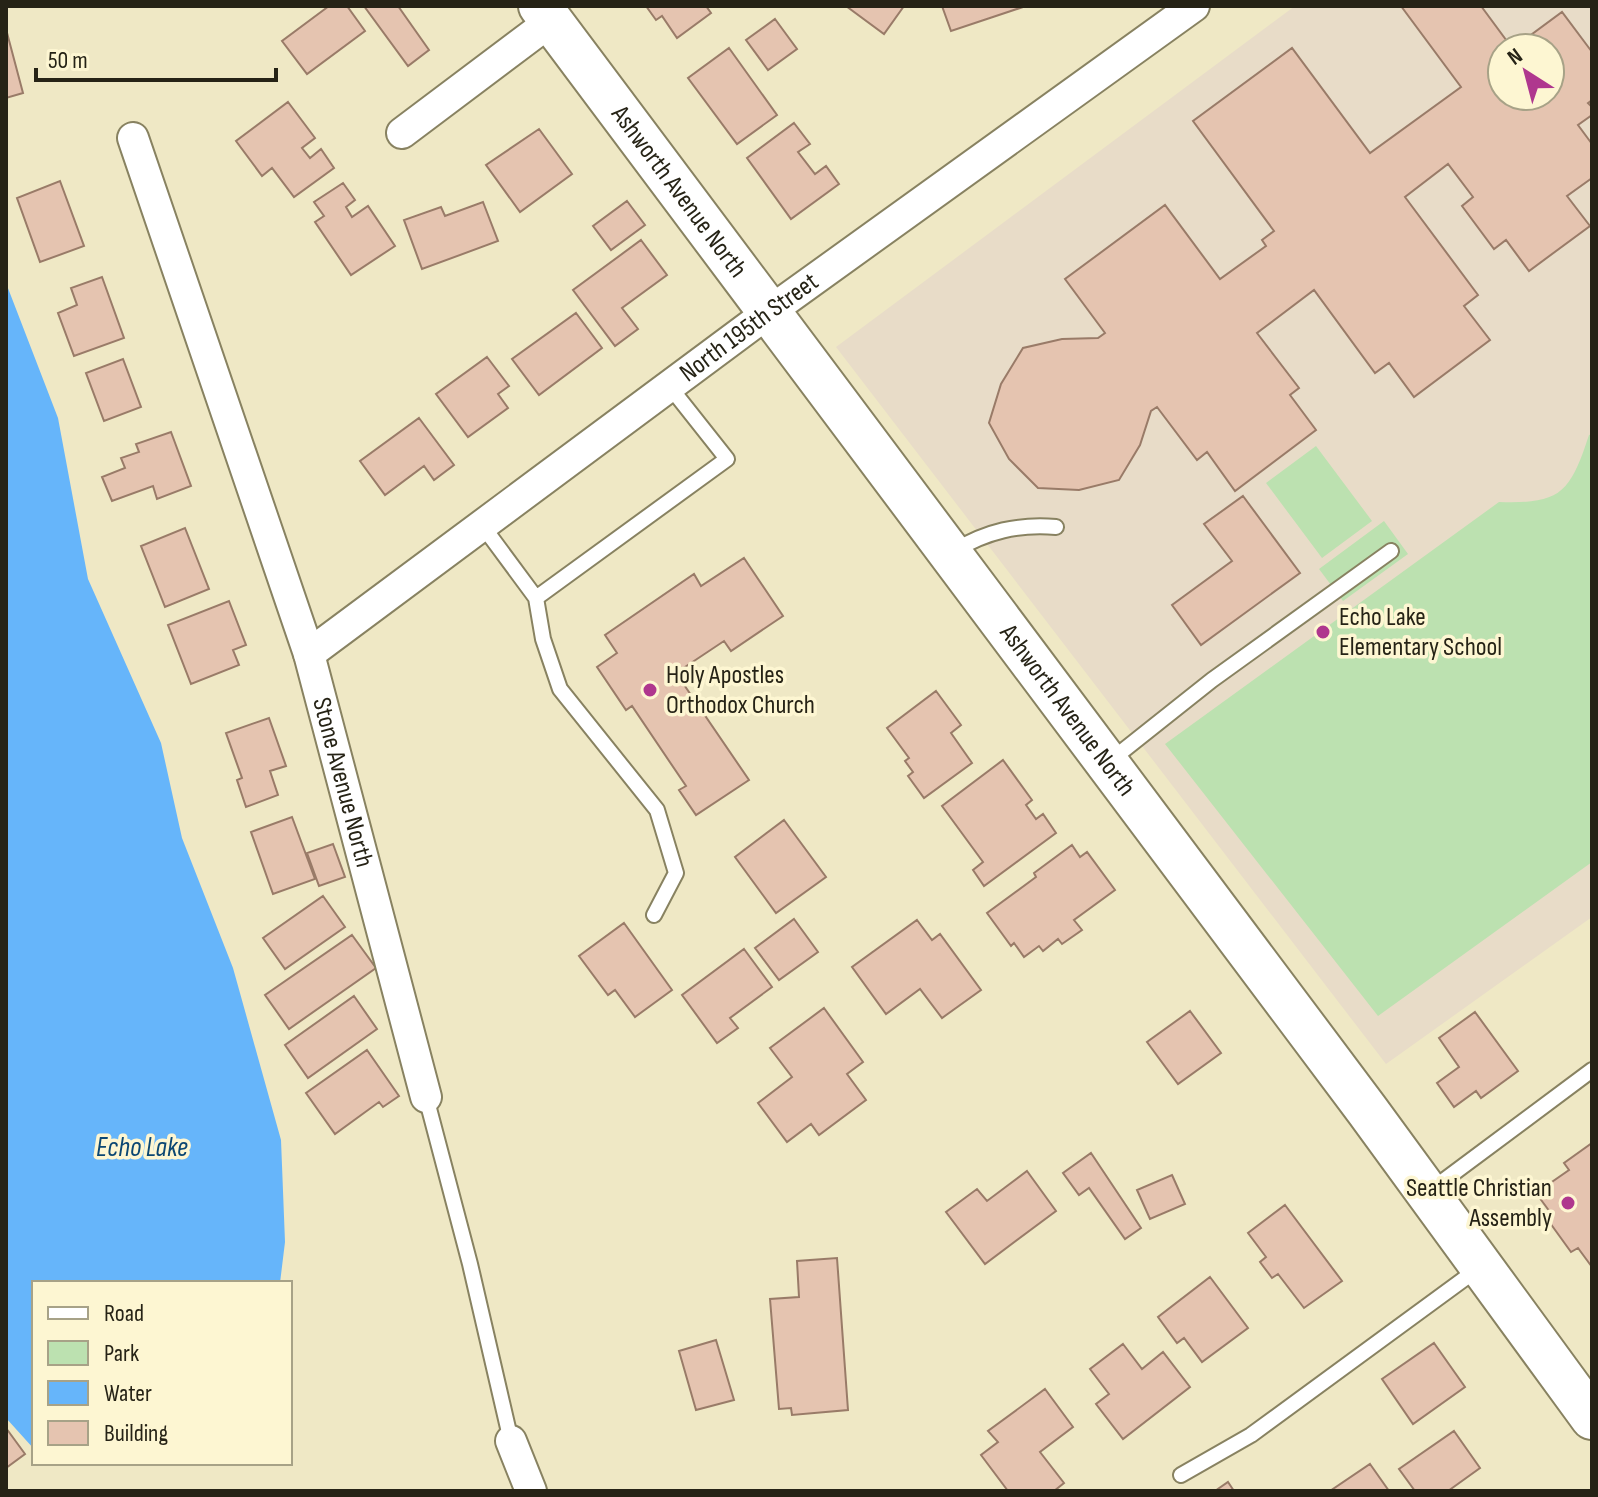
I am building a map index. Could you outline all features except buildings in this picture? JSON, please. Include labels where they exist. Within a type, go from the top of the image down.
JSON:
[{"type":"street","name":"North 195th Street","points":[[309,654],[769,312],[1194,6]]},
{"type":"street","name":"Ashworth Avenue North","points":[[546,13],[1108,762],[1592,1418]]},
{"type":"street","points":[[402,133],[546,13]]},
{"type":"street","name":"Stone Avenue North","points":[[133,138],[309,654],[426,1097]]},
{"type":"street","points":[[511,1441],[531,1491]]},
{"type":"lane","points":[[536,598],[727,459],[670,387]]},
{"type":"lane","points":[[482,525],[536,598],[543,639],[560,689],[657,810],[676,873],[654,915]]},
{"type":"lane","points":[[951,552],[978,536],[1030,525],[1056,527]]},
{"type":"lane","points":[[1108,762],[1391,551]]},
{"type":"lane","points":[[1427,1192],[1592,1070]]},
{"type":"lane","name":"Stone Avenue North","points":[[426,1097],[470,1264],[511,1441]]},
{"type":"lane","points":[[1181,1475],[1251,1435],[1481,1266]]},
{"type":"shaded area","name":"Echo Lake Elementary School","points":[[1295,6],[1592,6],[1592,917],[1386,1064],[836,347]]},
{"type":"green space","points":[[1592,434],[1592,862],[1378,1016],[1165,744],[1499,502],[1537,501],[1560,491],[1576,470]]},
{"type":"green space","points":[[1316,446],[1372,521],[1322,558],[1266,483]]},
{"type":"green space","points":[[1384,521],[1408,554],[1343,601],[1319,569]]},
{"type":"water","name":"Echo Lake","points":[[6,283],[58,418],[88,579],[161,743],[182,838],[233,968],[281,1140],[285,1242],[280,1281],[32,1281],[32,1447],[6,1418]]},
{"type":"place","name":"Echo Lake Elementary School","points":[[1323,632]]},
{"type":"place","name":"Holy Apostles Orthodox Church","points":[[650,690]]},
{"type":"place","name":"Seattle Christian Assembly","points":[[1568,1203]]}]
